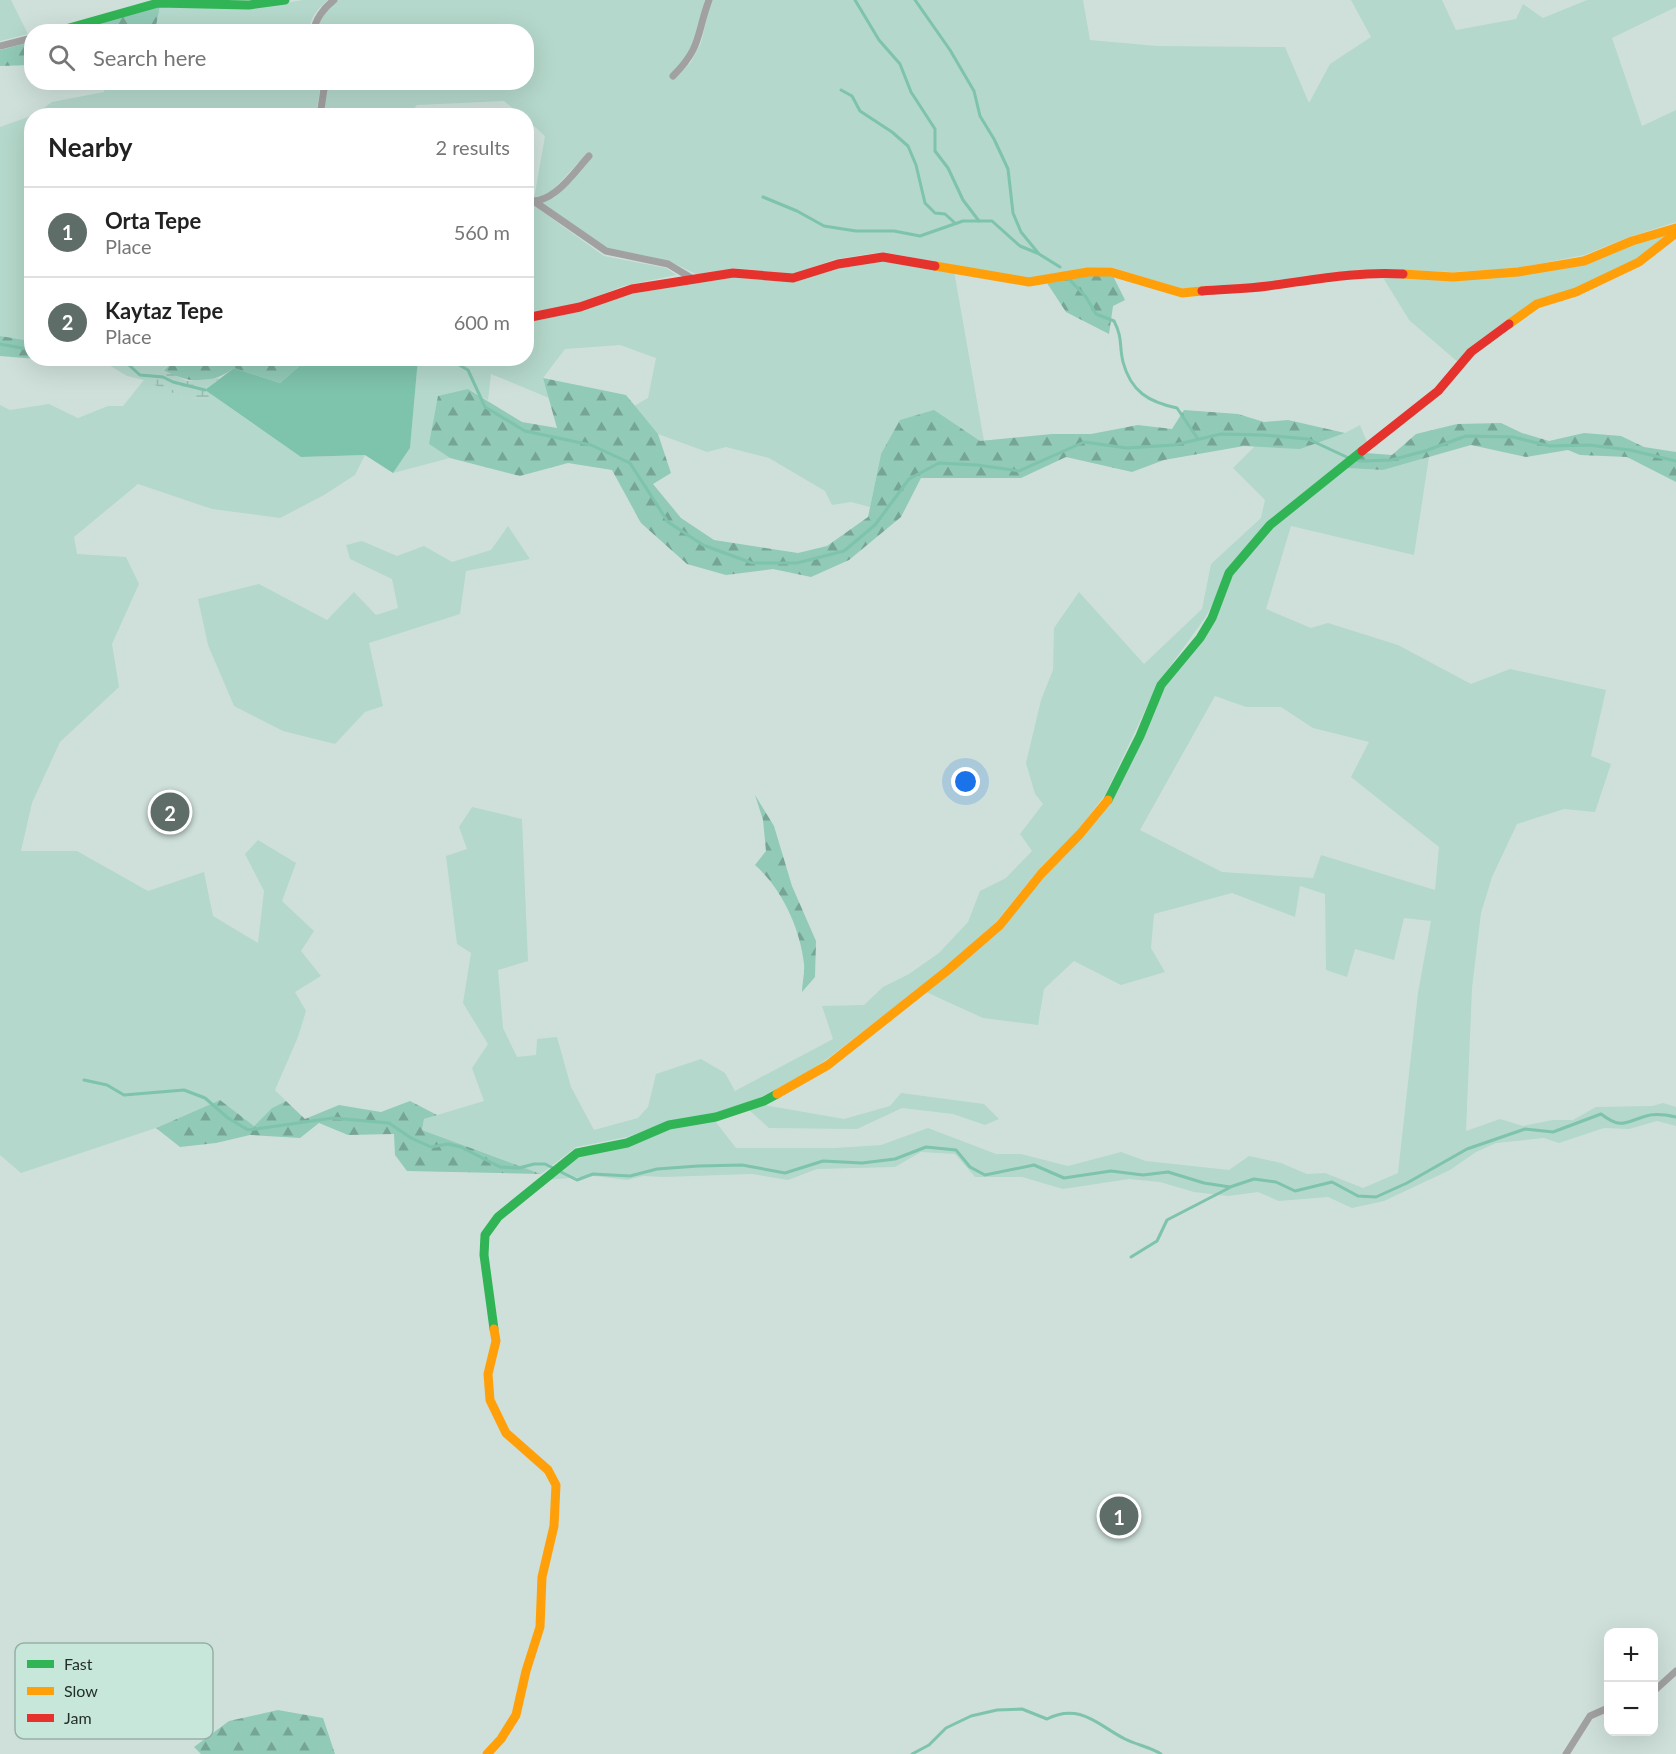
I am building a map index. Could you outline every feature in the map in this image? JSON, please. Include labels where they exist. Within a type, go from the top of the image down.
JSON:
[{"type":"street","points":[[83,24],[158,3],[249,6],[285,0]]},
{"type":"street","points":[[315,24],[334,0]]},
{"type":"street","points":[[673,76],[688,60],[697,44],[708,0]]},
{"type":"street","points":[[0,46],[24,40]]},
{"type":"street","points":[[321,108],[324,90]]},
{"type":"street","points":[[535,202],[552,195],[589,156]]},
{"type":"street","points":[[535,202],[606,251],[668,264],[693,279]]},
{"type":"street","points":[[534,317],[580,308],[632,289],[733,273],[793,278],[838,264],[883,257],[1029,282],[1088,272],[1111,272],[1182,293],[1384,273],[1453,277],[1518,272],[1584,261],[1632,241],[1676,228]]},
{"type":"street","points":[[487,1754],[501,1739],[516,1715],[526,1671],[540,1627],[542,1577],[554,1526],[556,1485],[548,1470],[506,1433],[490,1400],[488,1374],[496,1341],[484,1255],[485,1235],[498,1217],[577,1153],[627,1143],[669,1125],[716,1117],[764,1101],[828,1065],[948,970],[1000,925],[1041,874],[1080,834],[1108,800],[1140,736],[1161,685],[1200,638],[1212,618],[1229,573],[1270,525],[1438,390],[1471,352],[1537,304],[1576,292],[1639,262],[1676,233]]},
{"type":"street","points":[[1658,1687],[1676,1671]]},
{"type":"street","points":[[1566,1754],[1590,1716],[1604,1710]]},
{"type":"green space","points":[[0,0],[11,0],[24,26],[24,35],[0,41]]},
{"type":"green space","points":[[303,0],[328,0],[315,14],[311,24],[157,24],[160,6],[256,8]]},
{"type":"green space","points":[[339,0],[705,0],[694,43],[686,59],[670,75],[674,79],[691,62],[701,43],[711,0],[1083,0],[1090,40],[1157,46],[1285,47],[1309,103],[1330,64],[1371,37],[1351,0],[1442,0],[1456,30],[1516,19],[1523,4],[1543,18],[1587,0],[1676,0],[1676,7],[1612,38],[1642,126],[1676,110],[1676,222],[1584,255],[1517,268],[1453,272],[1385,269],[1261,284],[1183,289],[1111,267],[1087,268],[1029,279],[883,252],[836,259],[793,274],[733,268],[698,275],[669,261],[608,248],[540,203],[555,197],[593,157],[588,152],[551,192],[534,199],[545,136],[534,126],[534,108],[512,108],[504,101],[417,105],[414,108],[324,108],[327,90],[534,90],[534,24],[319,24],[328,10]]},
{"type":"green space","points":[[160,6],[156,24],[97,24]]},
{"type":"green space","points":[[24,44],[24,65],[0,66],[0,50]]},
{"type":"green space","points":[[104,90],[320,90],[317,108],[44,108],[52,102],[104,92]]},
{"type":"green space","points":[[24,118],[24,340],[0,336],[0,127]]},
{"type":"green space","points":[[534,206],[604,256],[666,268],[676,275],[623,286],[576,305],[534,311]]},
{"type":"green space","points":[[1673,232],[1645,255],[1576,288],[1536,302],[1459,363],[1409,320],[1382,276],[1517,274]]},
{"type":"green space","points":[[883,260],[954,271],[984,441],[881,454],[870,507],[851,502],[832,505],[825,491],[769,458],[726,447],[707,452],[658,434],[634,406],[648,398],[656,358],[620,345],[565,349],[543,378],[549,398],[491,374],[488,400],[468,389],[429,444],[450,458],[393,473],[410,448],[417,366],[534,366],[534,318],[633,291],[733,276],[794,281],[840,266]]},
{"type":"green space","points":[[1088,276],[1113,276],[1125,300],[1113,306],[1109,334],[1066,312],[1047,283]]},
{"type":"green space","points":[[0,336],[24,340],[24,358],[0,356]]},
{"type":"green space","points":[[111,366],[168,366],[145,380],[186,399],[216,398],[301,457],[365,455],[355,475],[324,495],[280,518],[212,509],[138,484],[74,537],[77,554],[126,557],[139,584],[112,644],[119,687],[60,742],[32,803],[21,851],[77,851],[148,891],[204,872],[213,916],[258,943],[264,891],[245,854],[258,840],[296,863],[282,901],[314,931],[301,951],[321,976],[295,992],[306,1011],[298,1037],[275,1090],[286,1101],[272,1108],[254,1126],[220,1100],[156,1128],[21,1173],[0,1155],[0,405],[10,410],[49,404],[78,418],[108,406],[123,406],[144,380],[127,376]]},
{"type":"green space","points":[[168,366],[299,366],[280,383],[234,368],[216,378],[199,381],[163,371]]},
{"type":"green space","points":[[163,370],[187,381],[220,378],[205,390],[216,398],[186,399],[144,380]]},
{"type":"green space","points":[[543,378],[626,395],[658,434],[671,473],[653,484],[681,518],[714,540],[798,553],[827,546],[868,517],[881,454],[900,420],[934,410],[980,441],[1052,434],[1091,434],[1138,425],[1172,429],[1184,410],[1238,414],[1264,422],[1288,420],[1345,433],[1300,449],[1244,446],[1164,460],[1132,472],[1066,457],[1021,478],[921,478],[901,517],[849,560],[811,577],[773,569],[726,575],[687,564],[641,523],[612,470],[568,463],[520,476],[450,458],[429,444],[438,396],[468,389],[522,422],[557,428]]},
{"type":"green space","points":[[1501,423],[1522,433],[1549,441],[1584,433],[1621,436],[1644,447],[1676,452],[1676,482],[1627,457],[1580,455],[1568,450],[1526,457],[1471,445],[1383,470],[1346,468],[1366,453],[1392,455],[1416,434],[1457,424]]},
{"type":"green space","points":[[1360,425],[1367,442],[1268,521],[1226,571],[1205,618],[1158,683],[1105,795],[1077,831],[1040,868],[997,921],[946,967],[831,1056],[805,1074],[759,1098],[715,1113],[670,1121],[627,1137],[576,1147],[541,1174],[422,1130],[424,1119],[484,1101],[472,1068],[488,1044],[463,1003],[471,953],[457,944],[446,856],[467,849],[459,827],[472,807],[522,819],[528,961],[498,970],[503,1028],[517,1057],[536,1055],[537,1039],[557,1037],[571,1087],[594,1130],[638,1118],[648,1107],[656,1074],[701,1059],[725,1073],[735,1091],[833,1039],[822,1006],[864,1005],[883,987],[909,974],[939,953],[968,922],[980,891],[1006,878],[1032,851],[1020,834],[1043,804],[1035,794],[1026,763],[1041,700],[1053,670],[1054,628],[1079,592],[1144,664],[1202,609],[1211,564],[1261,518],[1265,500],[1233,468],[1255,446],[1300,448],[1345,433]]},
{"type":"green space","points":[[1429,457],[1414,555],[1291,526],[1266,609],[1311,628],[1328,623],[1398,645],[1471,684],[1510,669],[1606,690],[1591,756],[1611,764],[1595,812],[1564,809],[1517,824],[1492,877],[1481,913],[1472,988],[1466,1131],[1500,1119],[1523,1126],[1553,1120],[1573,1120],[1596,1107],[1652,1106],[1663,1103],[1676,1107],[1676,1126],[1657,1121],[1629,1129],[1604,1128],[1559,1143],[1544,1138],[1496,1143],[1476,1152],[1450,1170],[1384,1201],[1352,1208],[1328,1197],[1279,1201],[1258,1192],[1228,1196],[1194,1192],[1160,1182],[1129,1179],[1063,1189],[1022,1177],[975,1177],[955,1154],[921,1152],[895,1167],[817,1169],[788,1180],[752,1174],[643,1176],[627,1180],[594,1176],[547,1180],[578,1155],[670,1128],[715,1121],[736,1148],[835,1148],[881,1145],[928,1128],[996,1154],[1021,1154],[1068,1166],[1121,1152],[1146,1161],[1229,1170],[1249,1156],[1281,1163],[1307,1174],[1325,1173],[1363,1188],[1398,1173],[1418,993],[1431,921],[1404,918],[1394,960],[1355,949],[1347,977],[1326,970],[1325,894],[1300,886],[1295,917],[1232,893],[1154,914],[1151,948],[1165,972],[1121,985],[1074,961],[1044,989],[1038,1025],[983,1018],[926,992],[1085,834],[1163,688],[1202,639],[1231,575],[1273,527],[1346,468],[1383,470]],"holes":[[[1215,696],[1246,707],[1281,707],[1313,728],[1369,742],[1351,777],[1439,847],[1435,890],[1321,855],[1313,878],[1222,872],[1140,830]]]},
{"type":"green space","points":[[508,526],[530,559],[466,571],[460,614],[369,643],[383,706],[365,712],[335,744],[283,731],[234,706],[208,645],[198,599],[259,584],[327,620],[354,592],[376,615],[398,608],[392,579],[350,559],[346,545],[362,541],[397,556],[424,546],[452,562],[491,550]]},
{"type":"green space","points":[[755,795],[774,826],[792,886],[816,941],[815,977],[802,992],[804,964],[794,923],[781,897],[755,865],[766,851],[763,820]]},
{"type":"green space","points":[[901,1093],[984,1104],[999,1119],[985,1125],[953,1114],[902,1108],[857,1129],[769,1128],[749,1110],[764,1105],[844,1119],[890,1106]]},
{"type":"green space","points":[[220,1100],[254,1126],[272,1108],[286,1101],[305,1119],[339,1105],[381,1112],[410,1101],[437,1115],[424,1119],[422,1130],[541,1174],[407,1171],[395,1155],[394,1134],[348,1135],[319,1123],[300,1138],[250,1135],[216,1143],[180,1147],[156,1128]]},
{"type":"green space","points":[[278,1710],[323,1718],[335,1754],[201,1754],[194,1747],[205,1739],[213,1739],[213,1733],[229,1721]]},
{"type":"shaded area","points":[[299,366],[417,366],[410,448],[393,473],[365,455],[301,457],[205,390],[234,368],[280,383]]},
{"type":"waterway","points":[[855,0],[879,40],[900,64],[911,92],[935,129],[935,151],[948,168],[963,200],[979,221]]},
{"type":"waterway","points":[[915,0],[950,50],[974,91],[980,116],[1008,169],[1013,213],[1021,232],[1039,254],[1060,267]]},
{"type":"waterway","points":[[841,90],[852,96],[860,111],[892,132],[908,146],[916,165],[925,203],[935,213],[945,214],[955,223]]},
{"type":"waterway","points":[[763,197],[797,211],[824,226],[856,231],[894,231],[920,236],[963,221],[992,221],[1020,246],[1037,253]]},
{"type":"waterway","points":[[1069,279],[1086,297],[1096,314],[1114,321],[1120,337],[1126,372],[1136,388],[1158,403],[1177,408],[1198,439]]},
{"type":"waterway","points":[[0,344],[24,348]]},
{"type":"waterway","points":[[130,366],[140,375],[163,377],[173,382],[205,390]]},
{"type":"waterway","points":[[461,366],[468,370],[485,407],[525,431],[591,445],[630,463],[668,522],[703,545],[752,563],[797,563],[844,551],[875,525],[909,479],[939,463],[1019,471],[1084,442],[1127,448],[1174,445],[1221,434],[1263,435],[1308,439],[1353,460],[1362,461],[1391,460],[1466,436],[1513,437],[1550,446],[1589,445],[1630,450],[1676,461]]},
{"type":"waterway","points":[[84,1080],[107,1085],[124,1095],[184,1090],[205,1098],[228,1118],[248,1130],[333,1118],[389,1123],[411,1138],[431,1147],[448,1144],[461,1147],[500,1167],[519,1168],[545,1164],[577,1180],[593,1174],[630,1176],[657,1169],[698,1166],[742,1165],[785,1173],[823,1161],[862,1163],[895,1159],[926,1147],[956,1150],[970,1167],[985,1175],[1034,1165],[1064,1178],[1111,1171],[1143,1175],[1168,1172],[1204,1183],[1230,1187],[1254,1179],[1276,1182],[1295,1191],[1332,1182],[1358,1196],[1376,1197],[1407,1183],[1467,1149],[1525,1129],[1553,1132],[1601,1114],[1619,1123],[1653,1115],[1676,1117]]},
{"type":"waterway","points":[[1131,1257],[1157,1241],[1167,1220],[1229,1188]]},
{"type":"waterway","points":[[912,1754],[929,1745],[946,1728],[971,1716],[997,1710],[1022,1709],[1047,1719],[1059,1714],[1079,1714],[1098,1722],[1125,1739],[1161,1754]]},
{"type":"traffic: fast","points":[[83,24],[158,3],[249,5],[285,0]]},
{"type":"traffic: fast","points":[[1108,800],[1140,736],[1161,685],[1200,638],[1212,618],[1229,573],[1270,525],[1362,451]]},
{"type":"traffic: fast","points":[[494,1329],[484,1255],[485,1235],[498,1217],[577,1153],[627,1143],[669,1125],[716,1117],[764,1101],[777,1094]]},
{"type":"traffic: slow","points":[[1403,274],[1453,277],[1518,272],[1584,261],[1632,241],[1676,228]]},
{"type":"traffic: slow","points":[[1509,324],[1537,304],[1576,292],[1639,262],[1676,233]]},
{"type":"traffic: slow","points":[[935,266],[1029,282],[1088,272],[1111,272],[1182,293],[1202,291]]},
{"type":"traffic: slow","points":[[777,1094],[828,1065],[948,970],[1000,925],[1041,874],[1080,834],[1108,800]]},
{"type":"traffic: slow","points":[[487,1754],[501,1739],[516,1715],[526,1671],[540,1627],[542,1577],[554,1526],[556,1485],[548,1470],[506,1433],[490,1400],[488,1374],[496,1341],[494,1329]]},
{"type":"traffic: jam","points":[[534,316],[580,307],[632,289],[733,273],[793,278],[838,264],[883,257],[935,266]]},
{"type":"traffic: jam","points":[[1202,291],[1260,287],[1352,275],[1403,274]]},
{"type":"traffic: jam","points":[[1362,451],[1438,391],[1471,352],[1509,324]]},
{"type":"place","name":"Kaytaz Tepe","points":[[170,812]]},
{"type":"place","name":"Orta Tepe","points":[[1119,1516]]}]
